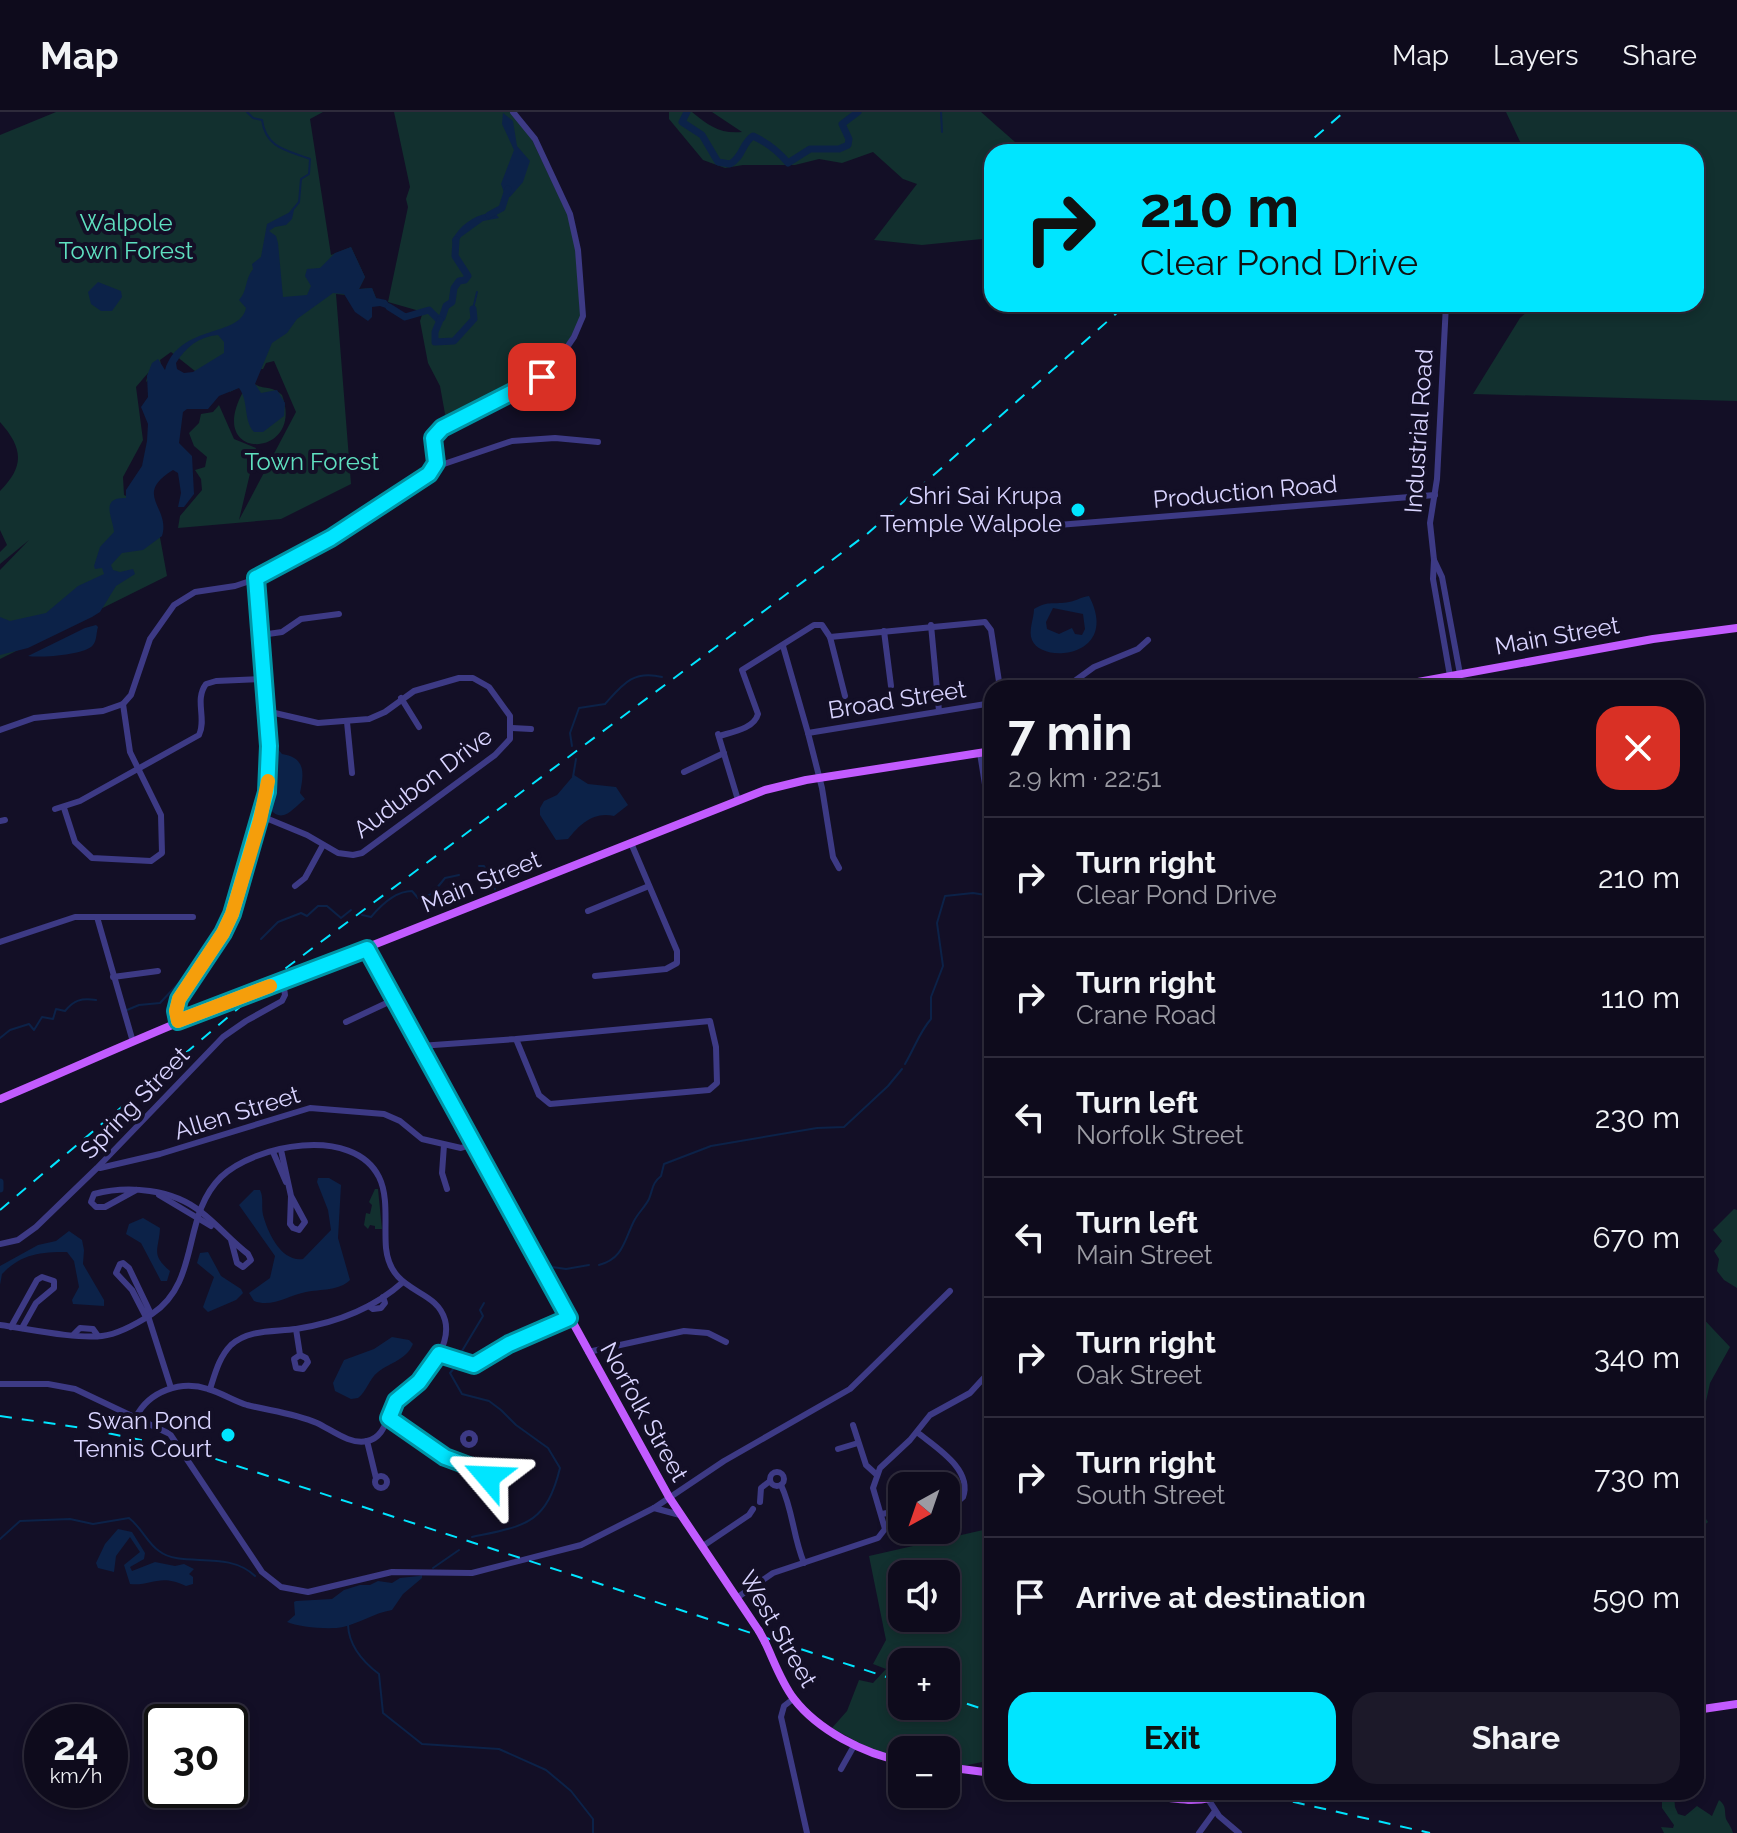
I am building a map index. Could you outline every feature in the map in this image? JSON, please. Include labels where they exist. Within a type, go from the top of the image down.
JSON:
[{"type":"main road","name":"Main Street","points":[[1428,680],[1661,638],[1737,628]]},
{"type":"main road","name":"Main Street","points":[[0,1099],[178,1021],[367,949],[738,800],[779,786],[820,778],[984,752]]},
{"type":"main road","name":"Norfolk Street","points":[[367,949],[680,1515]]},
{"type":"main road","name":"West Street","points":[[680,1515],[759,1631],[793,1699],[809,1715],[855,1744],[888,1758]]},
{"type":"main road","points":[[1704,1709],[1737,1704]]},
{"type":"main road","points":[[960,1769],[984,1772]]},
{"type":"street","points":[[435,467],[432,441],[437,432],[542,377],[574,337],[583,316],[578,250],[570,214],[535,139],[513,112]]},
{"type":"street","name":"Industrial Road","points":[[1446,312],[1435,495],[1430,523],[1434,560],[1442,577],[1455,675]]},
{"type":"street","points":[[0,730],[41,716],[103,711],[123,704],[131,695],[150,639],[174,605],[195,592],[235,586],[256,578],[331,538],[435,467],[512,441],[555,438],[598,442]]},
{"type":"street","name":"Production Road","points":[[1058,525],[1435,495]]},
{"type":"street","points":[[178,1021],[176,1011],[179,999],[223,933],[232,914],[261,816],[269,773],[256,578]]},
{"type":"street","points":[[261,635],[282,632],[301,619],[339,614]]},
{"type":"street","points":[[830,637],[985,622],[991,630],[999,680]]},
{"type":"street","points":[[738,800],[718,734],[756,721],[758,714],[742,670],[819,624],[826,628],[830,637],[845,696]]},
{"type":"street","points":[[931,625],[939,711]]},
{"type":"street","points":[[884,631],[891,686]]},
{"type":"street","points":[[1076,680],[1094,667],[1138,649],[1148,640]]},
{"type":"street","points":[[783,646],[820,778],[833,857],[839,868]]},
{"type":"street","name":"Audubon Drive","points":[[261,816],[307,835],[338,853],[349,855],[371,848],[495,755],[509,741],[512,728],[510,716],[492,690],[473,678],[459,678],[417,690],[378,716],[347,722],[318,723],[266,711]]},
{"type":"street","points":[[55,809],[64,808],[138,770],[202,733],[200,695],[206,684],[264,679]]},
{"type":"street","points":[[401,698],[419,727]]},
{"type":"street","points":[[64,808],[75,842],[85,854],[99,860],[155,860],[162,853],[161,815],[130,752],[123,704]]},
{"type":"street","name":"Broad Street","points":[[808,733],[984,704]]},
{"type":"street","points":[[347,722],[352,773]]},
{"type":"street","points":[[512,728],[531,729]]},
{"type":"street","points":[[684,772],[724,753]]},
{"type":"street","points":[[980,753],[984,778]]},
{"type":"street","points":[[595,976],[666,969],[676,965],[677,951],[631,843]]},
{"type":"street","points":[[295,886],[305,878],[323,845]]},
{"type":"street","points":[[588,911],[649,886]]},
{"type":"street","points":[[0,942],[75,917],[193,917]]},
{"type":"street","points":[[97,917],[133,1042]]},
{"type":"street","points":[[113,977],[158,971]]},
{"type":"street","name":"Spring Street","points":[[0,1244],[18,1240],[30,1233],[223,1037],[282,1001],[285,995],[283,981]]},
{"type":"street","points":[[346,1022],[393,1000]]},
{"type":"street","points":[[419,1046],[710,1021],[716,1047],[717,1083],[709,1090],[550,1104],[539,1095],[516,1039]]},
{"type":"street","name":"Allen Street","points":[[97,1168],[160,1154],[310,1108],[384,1114],[400,1121],[416,1136],[461,1148],[473,1144]]},
{"type":"street","points":[[0,1325],[98,1336],[113,1333],[149,1316],[168,1300],[179,1285],[200,1214],[215,1184],[224,1174],[273,1152],[312,1145],[329,1145],[350,1152],[370,1165],[379,1177],[383,1194],[391,1266],[403,1282],[435,1303],[445,1317],[446,1333],[439,1354],[419,1382],[396,1401],[383,1431],[367,1441],[349,1440],[299,1416],[242,1404],[210,1389],[192,1386],[171,1388],[147,1401],[136,1417]]},
{"type":"street","points":[[444,1145],[442,1173],[447,1189]]},
{"type":"street","points":[[281,1150],[291,1196],[305,1222],[299,1230],[290,1224],[291,1196]]},
{"type":"street","points":[[273,1152],[287,1182]]},
{"type":"street","points":[[136,1190],[105,1207],[96,1207],[91,1202],[92,1196],[97,1193],[136,1190],[152,1192],[200,1214],[231,1240]]},
{"type":"street","points":[[11,1327],[37,1280],[42,1277],[54,1281],[54,1288],[36,1303],[22,1328]]},
{"type":"street","points":[[210,1389],[219,1362],[234,1343],[251,1334],[327,1323],[369,1306],[403,1282]]},
{"type":"street","points":[[135,1289],[149,1316],[171,1388]]},
{"type":"street","points":[[0,1384],[68,1387],[164,1430],[175,1439],[262,1572],[277,1585],[293,1591],[321,1590],[393,1572],[460,1574],[509,1565],[581,1545],[654,1508],[769,1433],[850,1389],[950,1291]]},
{"type":"street","points":[[439,1354],[474,1365],[509,1344],[569,1318]]},
{"type":"street","points":[[296,1329],[300,1355]]},
{"type":"street","points":[[588,1352],[684,1331],[708,1333],[726,1342]]},
{"type":"street","points":[[738,1597],[764,1578],[878,1538],[885,1529],[873,1488],[877,1475],[930,1415],[970,1393],[984,1378]]},
{"type":"street","points":[[389,1418],[436,1451],[480,1470]]},
{"type":"street","points":[[853,1425],[866,1465],[877,1475]]},
{"type":"street","points":[[917,1432],[950,1459],[958,1472]]},
{"type":"street","points":[[367,1441],[376,1478]]},
{"type":"street","points":[[838,1449],[858,1443]]},
{"type":"street","points":[[460,1463],[466,1445]]},
{"type":"street","points":[[770,1481],[772,1474],[781,1473],[788,1467]]},
{"type":"street","points":[[781,1473],[784,1479],[781,1485]]},
{"type":"street","points":[[960,1475],[964,1482],[960,1500]]},
{"type":"street","points":[[770,1481],[774,1486],[781,1485]]},
{"type":"street","points":[[760,1502],[759,1492],[763,1484],[770,1481]]},
{"type":"street","points":[[781,1485],[788,1500],[795,1543],[804,1563]]},
{"type":"street","points":[[654,1508],[680,1515]]},
{"type":"street","points":[[703,1546],[743,1520],[753,1509]]},
{"type":"street","points":[[882,1514],[888,1513]]},
{"type":"street","points":[[793,1699],[784,1706],[781,1716],[807,1833]]},
{"type":"street","points":[[841,1769],[855,1744]]},
{"type":"street","points":[[1212,1800],[1215,1811],[1239,1833]]},
{"type":"street","points":[[1199,1833],[1215,1811]]},
{"type":"green space","name":"Walpole Town Forest","points":[[56,112],[323,112],[310,119],[331,255],[351,247],[365,277],[359,289],[372,288],[376,298],[336,294],[351,484],[281,519],[178,528],[180,516],[202,490],[201,479],[195,470],[205,467],[207,457],[194,446],[189,433],[199,423],[201,414],[213,412],[219,405],[234,439],[256,448],[239,520],[296,412],[274,361],[266,363],[263,369],[200,375],[171,352],[160,360],[162,369],[146,382],[148,373],[136,387],[143,440],[123,477],[124,495],[155,510],[167,576],[0,659],[0,570],[29,540],[0,564],[0,552],[7,545],[0,530],[0,491],[14,473],[18,457],[13,440],[0,422],[0,135]]},
{"type":"green space","points":[[394,112],[518,112],[516,114],[526,127],[574,228],[581,322],[547,372],[447,425],[440,386],[428,363],[420,321],[423,312],[388,302],[410,187]]},
{"type":"green space","points":[[669,112],[692,112],[715,128],[742,132],[712,112],[981,112],[1015,144],[984,144],[984,239],[922,245],[874,240],[917,184],[903,179],[873,152],[842,163],[819,159],[795,165],[725,168],[703,160],[669,119]]},
{"type":"green space","points":[[1506,112],[1737,112],[1737,401],[1473,394],[1520,318],[1527,312],[1704,312],[1704,144],[1521,144]]},
{"type":"green space","points":[[232,384],[258,391],[255,384],[282,395],[286,416],[281,432],[270,441],[257,444],[245,441],[236,431],[234,415],[243,392],[239,387],[230,392]]},
{"type":"green space","points":[[375,1189],[378,1189],[382,1229],[370,1225],[368,1229],[364,1225],[366,1213],[370,1214],[372,1205],[369,1202]]},
{"type":"green space","points":[[1734,1209],[1737,1210],[1737,1288],[1717,1271],[1719,1259],[1714,1251],[1722,1241],[1713,1230]]},
{"type":"green space","points":[[1704,1319],[1730,1347],[1710,1383],[1704,1411]]},
{"type":"green space","points":[[984,1530],[984,1762],[960,1766],[960,1736],[888,1736],[888,1756],[832,1728],[847,1711],[859,1680],[873,1683],[886,1669],[873,1664],[886,1640],[869,1556],[922,1544],[960,1544],[960,1535]]},
{"type":"green space","points":[[1662,1800],[1674,1800],[1678,1814],[1685,1816],[1697,1806],[1712,1816],[1719,1800],[1733,1833],[1664,1833],[1661,1827],[1673,1828],[1674,1825],[1662,1808]]},
{"type":"water","points":[[503,113],[513,121],[517,146],[530,161],[523,182],[510,197],[505,195],[501,184],[514,150],[502,124]]},
{"type":"water","points":[[294,210],[292,219],[286,225],[269,231],[276,236],[278,243],[283,297],[307,295],[311,286],[305,276],[307,269],[320,268],[335,253],[351,247],[365,277],[359,289],[372,288],[376,298],[386,300],[395,311],[372,307],[372,317],[368,321],[355,312],[344,294],[333,293],[297,319],[287,333],[272,343],[255,384],[261,393],[277,390],[285,403],[284,416],[263,432],[254,432],[251,427],[239,388],[219,396],[208,409],[187,409],[183,412],[179,443],[192,456],[194,494],[184,507],[178,507],[181,493],[178,473],[173,470],[155,487],[154,494],[162,517],[162,536],[143,550],[122,553],[111,565],[113,570],[120,572],[133,569],[135,574],[116,586],[100,612],[92,617],[28,648],[0,655],[0,617],[10,621],[46,613],[78,586],[104,574],[102,568],[95,569],[94,566],[100,547],[114,532],[110,505],[113,501],[126,498],[126,490],[142,466],[148,424],[141,407],[148,397],[147,376],[152,363],[158,359],[165,370],[183,345],[233,324],[241,317],[246,308],[239,300],[253,269],[252,264],[261,257],[267,224]],"holes":[[[218,335],[224,342],[224,353],[193,372],[184,373],[177,369],[176,363],[180,357],[199,341]]]},
{"type":"water","points":[[489,213],[499,218],[483,221],[461,237],[454,247],[452,240],[463,226]]},
{"type":"water","points":[[98,282],[121,291],[122,297],[112,311],[101,311],[91,304],[88,292]]},
{"type":"water","points":[[1089,596],[1096,616],[1095,632],[1088,643],[1063,653],[1039,648],[1031,636],[1034,609]],"holes":[[[1053,608],[1083,614],[1085,629],[1082,635],[1075,634],[1072,628],[1059,634],[1047,629],[1046,622]]]},
{"type":"water","points":[[96,625],[95,641],[89,648],[62,655],[28,656],[85,628]]},
{"type":"water","points":[[277,748],[282,754],[296,759],[302,768],[300,793],[305,799],[284,815],[270,809]]},
{"type":"water","points":[[574,775],[588,784],[616,787],[628,805],[614,816],[600,815],[588,820],[568,839],[556,840],[540,815],[540,808],[544,801],[557,795]]},
{"type":"water","points":[[318,1178],[329,1178],[341,1185],[338,1238],[350,1280],[335,1288],[306,1292],[274,1302],[254,1301],[249,1293],[270,1278],[275,1256],[239,1205],[254,1190],[260,1190],[263,1215],[272,1238],[288,1256],[303,1259],[331,1230]]},
{"type":"water","points":[[143,1218],[160,1228],[157,1251],[170,1271],[167,1281],[161,1281],[141,1243],[126,1234],[129,1224]]},
{"type":"water","points":[[69,1231],[82,1240],[83,1264],[104,1300],[104,1306],[73,1304],[79,1287],[74,1261],[67,1252],[24,1258],[2,1274],[0,1285],[0,1266],[38,1245],[56,1241]]},
{"type":"water","points":[[208,1252],[221,1276],[243,1293],[236,1300],[208,1312],[203,1307],[214,1277],[197,1263],[200,1253]]},
{"type":"water","points":[[392,1337],[409,1340],[413,1344],[402,1357],[375,1375],[358,1398],[351,1399],[335,1391],[333,1383],[344,1360],[374,1349]]},
{"type":"water","points":[[118,1529],[132,1532],[145,1553],[144,1559],[130,1567],[132,1571],[155,1562],[175,1566],[184,1564],[194,1569],[189,1574],[193,1577],[193,1584],[186,1586],[162,1580],[130,1584],[124,1565],[140,1552],[130,1537],[116,1556],[114,1572],[98,1568],[96,1563],[105,1544]]},
{"type":"water","points":[[422,1575],[392,1610],[349,1625],[322,1628],[287,1622],[295,1615],[296,1601],[332,1599],[344,1590],[360,1585],[378,1581],[392,1583],[400,1578]]},
{"type":"waterway","points":[[247,112],[253,118],[262,120],[268,137],[278,147],[310,159],[309,174],[301,179],[299,202],[290,213]]},
{"type":"waterway","points":[[687,112],[682,122],[702,135],[718,162],[730,164],[753,136],[788,163],[810,149],[839,149],[848,145],[849,139],[842,124],[858,112]]},
{"type":"waterway","points":[[941,112],[942,132]]},
{"type":"waterway","points":[[489,215],[502,208],[508,189]]},
{"type":"waterway","points":[[389,307],[405,317],[429,310],[438,319],[442,318],[446,306],[452,302],[454,288],[468,276],[455,256],[456,240]]},
{"type":"waterway","points":[[473,309],[477,292]]},
{"type":"waterway","points":[[440,320],[435,342],[454,341],[474,319],[473,309]]},
{"type":"waterway","points":[[572,746],[570,733],[579,708],[605,704],[623,685],[636,677],[662,677]]},
{"type":"waterway","points":[[573,777],[576,759]]},
{"type":"waterway","points":[[479,866],[484,866],[495,889]]},
{"type":"waterway","points":[[362,915],[371,917],[400,893],[412,891],[418,898],[432,894],[445,878],[459,875]]},
{"type":"waterway","points":[[905,1064],[931,1019],[931,997],[943,966],[937,923],[945,896],[984,895]]},
{"type":"waterway","points":[[261,939],[278,922],[301,913],[307,916],[318,906],[327,906],[341,918],[351,910]]},
{"type":"waterway","points":[[127,1010],[139,1005],[160,1003],[191,970]]},
{"type":"waterway","points":[[0,1038],[10,1030],[29,1024],[34,1030],[42,1017],[53,1019],[56,1009],[65,1011],[78,1001],[96,1000]]},
{"type":"waterway","points":[[599,1265],[613,1258],[622,1248],[661,1176],[664,1164],[711,1146],[817,1128],[844,1127],[902,1069]]},
{"type":"waterway","points":[[0,1182],[0,1189]]},
{"type":"waterway","points":[[538,1249],[552,1267],[566,1269],[589,1265]]},
{"type":"waterway","points":[[459,1356],[483,1316],[480,1310],[484,1303]]},
{"type":"waterway","points":[[455,1367],[450,1373],[462,1394],[489,1401],[501,1410],[548,1448],[560,1468],[548,1501],[530,1520],[506,1530],[472,1537]]},
{"type":"waterway","points":[[0,1539],[20,1521],[70,1519],[93,1524],[129,1518],[155,1548],[169,1556],[231,1563],[255,1576]]},
{"type":"waterway","points":[[433,1568],[459,1550]]},
{"type":"waterway","points":[[348,1625],[358,1653],[379,1674],[383,1713],[422,1744],[499,1749],[546,1770],[571,1791],[593,1819],[593,1833]]},
{"type":"railway","points":[[1307,144],[1344,112]]},
{"type":"railway","points":[[0,1210],[286,968],[867,534],[1118,312]]},
{"type":"railway","points":[[0,1416],[83,1428],[185,1449],[888,1677]]},
{"type":"railway","points":[[960,1702],[984,1709]]},
{"type":"railway","points":[[1285,1800],[1430,1833]]},
{"type":"slow traffic","points":[[268,781],[260,820],[232,914],[223,933],[179,999],[176,1011],[178,1021],[270,986]]},
{"type":"place","name":"Shri Sai Krupa Temple Walpole","points":[[1078,510]]},
{"type":"place","name":"Swan Pond Tennis Court","points":[[228,1435]]},
{"type":"route","points":[[488,1477],[482,1476],[480,1470],[445,1457],[389,1418],[396,1401],[419,1382],[439,1354],[474,1365],[509,1344],[569,1318],[367,949],[178,1021],[176,1011],[182,993],[223,933],[232,914],[267,792],[269,746],[256,578],[331,538],[429,474],[436,463],[433,438],[442,428],[542,377]]},
{"type":"park label","name":"Town Forest","points":[[312,462]]}]
